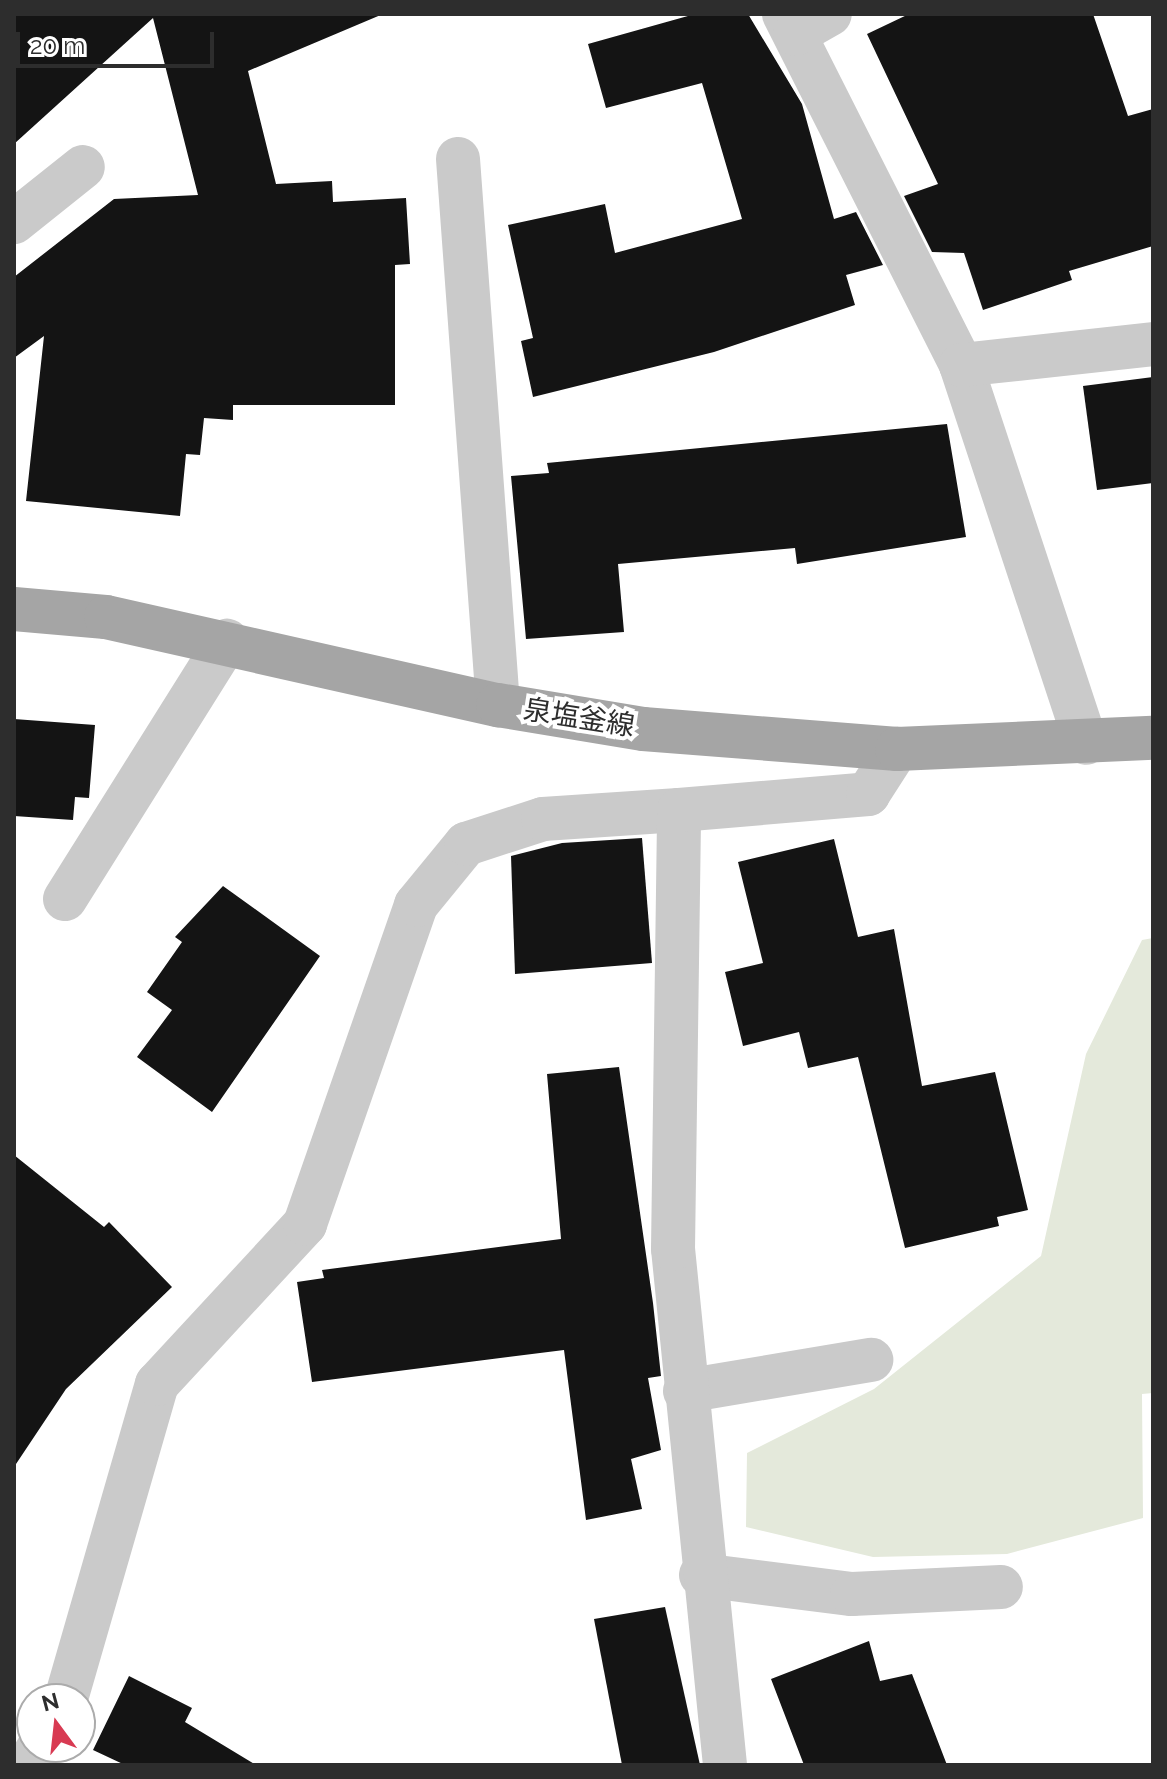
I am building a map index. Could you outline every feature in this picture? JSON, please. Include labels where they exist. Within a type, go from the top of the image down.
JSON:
[{"type":"main road","name":"泉塩釜線","points":[[14,609],[106,617],[227,641],[498,705],[643,729],[897,749],[1153,738]]},
{"type":"street","points":[[803,21],[961,365],[1086,743]]},
{"type":"street","points":[[458,159],[498,705]]},
{"type":"street","points":[[14,222],[83,167]]},
{"type":"street","points":[[961,365],[1153,344]]},
{"type":"street","points":[[65,899],[227,641]]},
{"type":"street","points":[[71,1683],[157,1384],[305,1224],[416,905],[466,844],[543,819],[868,794],[897,749]]},
{"type":"street","points":[[679,810],[673,1249],[701,1575],[725,1765]]},
{"type":"street","points":[[685,1391],[871,1360]]},
{"type":"street","points":[[701,1575],[852,1594],[1001,1587]]},
{"type":"shaded area","points":[[1153,938],[1153,1393],[1142,1394],[1143,1518],[1007,1554],[873,1557],[746,1527],[747,1453],[874,1389],[1041,1256],[1086,1054],[1142,940]]},
{"type":"building","points":[[14,14],[383,14],[248,71],[276,184],[332,181],[333,202],[406,198],[410,264],[395,265],[395,405],[233,405],[233,420],[204,418],[200,455],[186,454],[180,516],[26,501],[44,336],[14,358],[14,277],[114,199],[198,195],[153,18],[14,144]]},
{"type":"building","points":[[695,14],[748,14],[802,104],[834,219],[856,212],[883,265],[846,275],[855,305],[714,352],[533,397],[521,341],[533,338],[508,225],[605,204],[615,253],[742,219],[702,83],[606,108],[588,44]]},
{"type":"building","points":[[909,14],[1093,14],[1128,116],[1153,109],[1153,246],[1069,271],[1072,280],[983,310],[964,253],[932,252],[904,196],[938,184],[867,34]]},
{"type":"building","points":[[1153,377],[1153,483],[1097,490],[1083,386]]},
{"type":"building","points":[[947,424],[966,537],[797,564],[795,548],[618,564],[624,632],[526,639],[511,476],[549,473],[547,463]]},
{"type":"building","points":[[14,719],[95,725],[89,798],[75,797],[73,820],[14,816]]},
{"type":"building","points":[[642,838],[652,963],[515,974],[511,856],[562,843]]},
{"type":"building","points":[[834,839],[858,937],[894,929],[922,1086],[995,1072],[1028,1210],[997,1217],[999,1226],[905,1248],[858,1057],[808,1068],[799,1032],[743,1046],[725,972],[763,963],[738,862]]},
{"type":"building","points":[[223,886],[320,956],[212,1112],[137,1057],[172,1010],[147,992],[182,942],[175,937]]},
{"type":"building","points":[[619,1067],[653,1303],[661,1376],[648,1378],[661,1450],[631,1459],[642,1509],[586,1520],[564,1350],[312,1382],[297,1282],[324,1278],[322,1270],[561,1239],[547,1074]]},
{"type":"building","points":[[14,1155],[104,1227],[109,1222],[172,1287],[66,1389],[14,1467]]},
{"type":"building","points":[[665,1607],[700,1765],[622,1765],[594,1619]]},
{"type":"building","points":[[869,1641],[880,1681],[912,1674],[947,1765],[804,1765],[771,1679]]},
{"type":"building","points":[[129,1676],[192,1708],[185,1722],[256,1765],[125,1765],[96,1751],[96,1744]]}]
